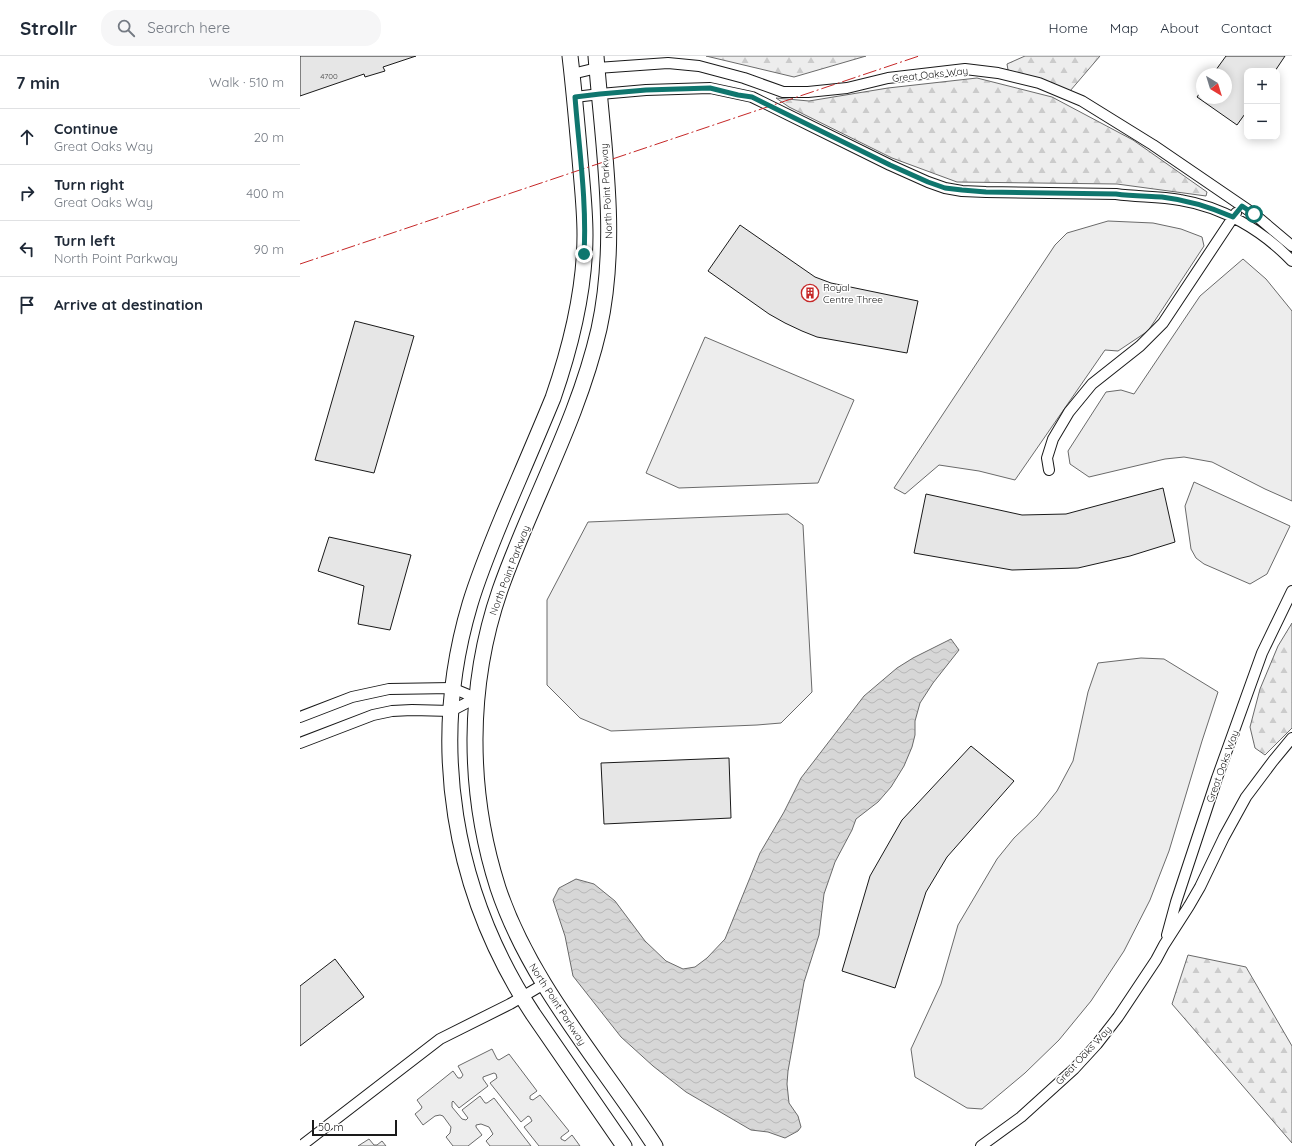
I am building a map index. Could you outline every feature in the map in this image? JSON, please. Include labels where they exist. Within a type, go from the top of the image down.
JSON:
[{"type":"street","points":[[570,56],[583,189],[585,236],[582,280],[576,319],[553,398],[479,576],[462,630],[452,688],[450,754],[454,809],[463,855],[481,912],[499,955],[522,997],[624,1146]]},
{"type":"street","name":"Great Oaks Way","points":[[572,74],[596,62],[668,63],[699,66],[744,78],[783,92],[808,92],[847,88],[888,78],[965,70],[998,72],[1039,83],[1082,101],[1153,145],[1254,214],[1292,246]]},
{"type":"street","name":"North Point Parkway","points":[[596,62],[600,94],[610,228],[606,286],[601,315],[592,358],[575,410],[517,547],[499,594],[486,638],[476,698],[475,762],[478,803],[498,888],[532,964],[544,984],[655,1146]]},
{"type":"street","points":[[575,97],[646,90],[710,88],[752,97],[890,165],[945,188],[986,192],[1109,194],[1163,197],[1181,200],[1212,208],[1233,217],[1250,227],[1279,248],[1292,261]]},
{"type":"street","points":[[1049,470],[1047,458],[1053,439],[1069,412],[1092,384],[1140,346],[1163,323],[1233,217],[1242,206]]},
{"type":"street","name":"Great Oaks Way","points":[[1164,945],[1176,902],[1216,778],[1262,653],[1292,591]]},
{"type":"street","points":[[300,717],[352,697],[389,689],[452,688],[476,698]]},
{"type":"street","points":[[300,743],[373,714],[412,710],[451,711],[476,698]]},
{"type":"street","name":"Great Oaks Way","points":[[981,1146],[1021,1117],[1078,1064],[1118,1017],[1156,960],[1189,906],[1246,797],[1292,738]]},
{"type":"street","points":[[301,1146],[440,1039],[522,997],[544,984]]},
{"type":"green space","points":[[706,56],[866,56],[794,77]]},
{"type":"green space","points":[[1025,56],[1100,56],[1070,91],[1008,70],[1007,64]]},
{"type":"green space","points":[[977,78],[1052,97],[1133,140],[1207,192],[1206,196],[1117,184],[957,182],[892,158],[789,107],[776,98],[809,101],[888,88]]},
{"type":"green space","points":[[1292,623],[1292,728],[1265,755],[1255,748],[1250,727],[1260,689],[1278,646]]},
{"type":"green space","points":[[1188,955],[1246,967],[1292,1046],[1292,1143],[1172,1004]]},
{"type":"shaded area","points":[[1108,221],[1153,223],[1181,229],[1202,237],[1204,246],[1148,331],[1118,351],[1105,350],[1015,480],[979,471],[939,465],[905,494],[894,488],[1055,245],[1067,233]]},
{"type":"shaded area","points":[[1243,259],[1266,279],[1292,311],[1292,501],[1212,462],[1184,457],[1165,459],[1089,477],[1070,464],[1068,451],[1106,392],[1121,390],[1134,394],[1200,296]]},
{"type":"shaded area","points":[[705,337],[854,400],[818,483],[679,488],[646,473]]},
{"type":"shaded area","points":[[1194,482],[1290,526],[1267,574],[1250,584],[1204,564],[1196,558],[1191,549],[1185,506]]},
{"type":"shaded area","points":[[788,514],[803,525],[812,692],[781,723],[611,731],[580,718],[547,685],[547,600],[588,522]]},
{"type":"shaded area","points":[[1141,658],[1164,659],[1218,692],[1169,851],[1150,900],[1124,951],[1091,1001],[1059,1040],[1025,1073],[982,1109],[967,1108],[915,1077],[911,1049],[941,984],[958,925],[997,859],[1014,838],[1037,816],[1057,791],[1073,761],[1088,692],[1098,663]]},
{"type":"shaded area","points":[[492,1049],[499,1060],[509,1054],[537,1091],[530,1096],[530,1099],[533,1100],[540,1095],[569,1131],[561,1137],[561,1139],[565,1141],[572,1135],[580,1146],[539,1146],[524,1127],[532,1121],[530,1117],[528,1116],[521,1122],[490,1083],[497,1078],[496,1074],[494,1073],[483,1077],[488,1086],[459,1108],[453,1101],[452,1107],[462,1119],[466,1120],[468,1118],[462,1110],[480,1096],[485,1103],[494,1098],[531,1146],[490,1146],[486,1141],[493,1134],[489,1127],[481,1124],[476,1125],[476,1127],[482,1135],[468,1146],[453,1146],[446,1137],[450,1133],[451,1127],[443,1116],[435,1116],[423,1125],[415,1114],[422,1107],[417,1100],[453,1071],[458,1078],[461,1078],[463,1075],[458,1066]]},
{"type":"shaded area","points":[[369,1139],[374,1145],[377,1145],[382,1141],[386,1146],[358,1146]]},
{"type":"water","points":[[951,639],[959,650],[933,683],[920,703],[915,721],[915,735],[912,747],[904,766],[891,787],[878,802],[856,819],[852,830],[835,862],[824,894],[819,935],[804,982],[788,1071],[787,1084],[789,1103],[798,1116],[801,1127],[798,1131],[785,1138],[768,1132],[751,1130],[686,1092],[653,1066],[621,1037],[573,976],[565,936],[553,900],[559,888],[576,879],[594,884],[615,901],[645,941],[666,961],[683,969],[695,967],[707,958],[725,939],[760,853],[784,812],[801,778],[864,696],[897,668],[913,658]]},
{"type":"building","points":[[300,56],[416,56],[383,67],[385,71],[365,77],[364,74],[300,96]]},
{"type":"building","points":[[1226,56],[1285,56],[1277,68],[1244,68],[1244,115],[1237,125],[1207,104],[1232,104],[1232,68],[1217,68]]},
{"type":"building","name":"Royal Centre Three","points":[[740,225],[815,277],[831,283],[918,301],[907,353],[817,337],[802,331],[769,314],[708,271]]},
{"type":"building","points":[[355,321],[414,336],[374,473],[315,460]]},
{"type":"building","points":[[1163,488],[1175,542],[1130,556],[1078,568],[1012,570],[914,553],[926,494],[1022,515],[1066,514]]},
{"type":"building","points":[[329,537],[411,555],[390,630],[358,624],[364,586],[318,571]]},
{"type":"building","points":[[971,746],[1014,781],[947,857],[926,892],[895,988],[842,971],[870,876],[902,820]]},
{"type":"building","points":[[729,758],[731,818],[604,824],[601,763]]},
{"type":"building","points":[[335,959],[364,997],[300,1046],[300,986]]},
{"type":"power","points":[[300,264],[919,56]]},
{"type":"place","name":"Royal Centre Three","points":[[810,293]]},
{"type":"route","points":[[584,254],[585,236],[583,189],[575,97],[679,88],[710,88],[752,97],[890,165],[945,188],[986,192],[1116,194],[1163,197],[1212,208],[1233,217],[1242,206],[1254,214]]}]
